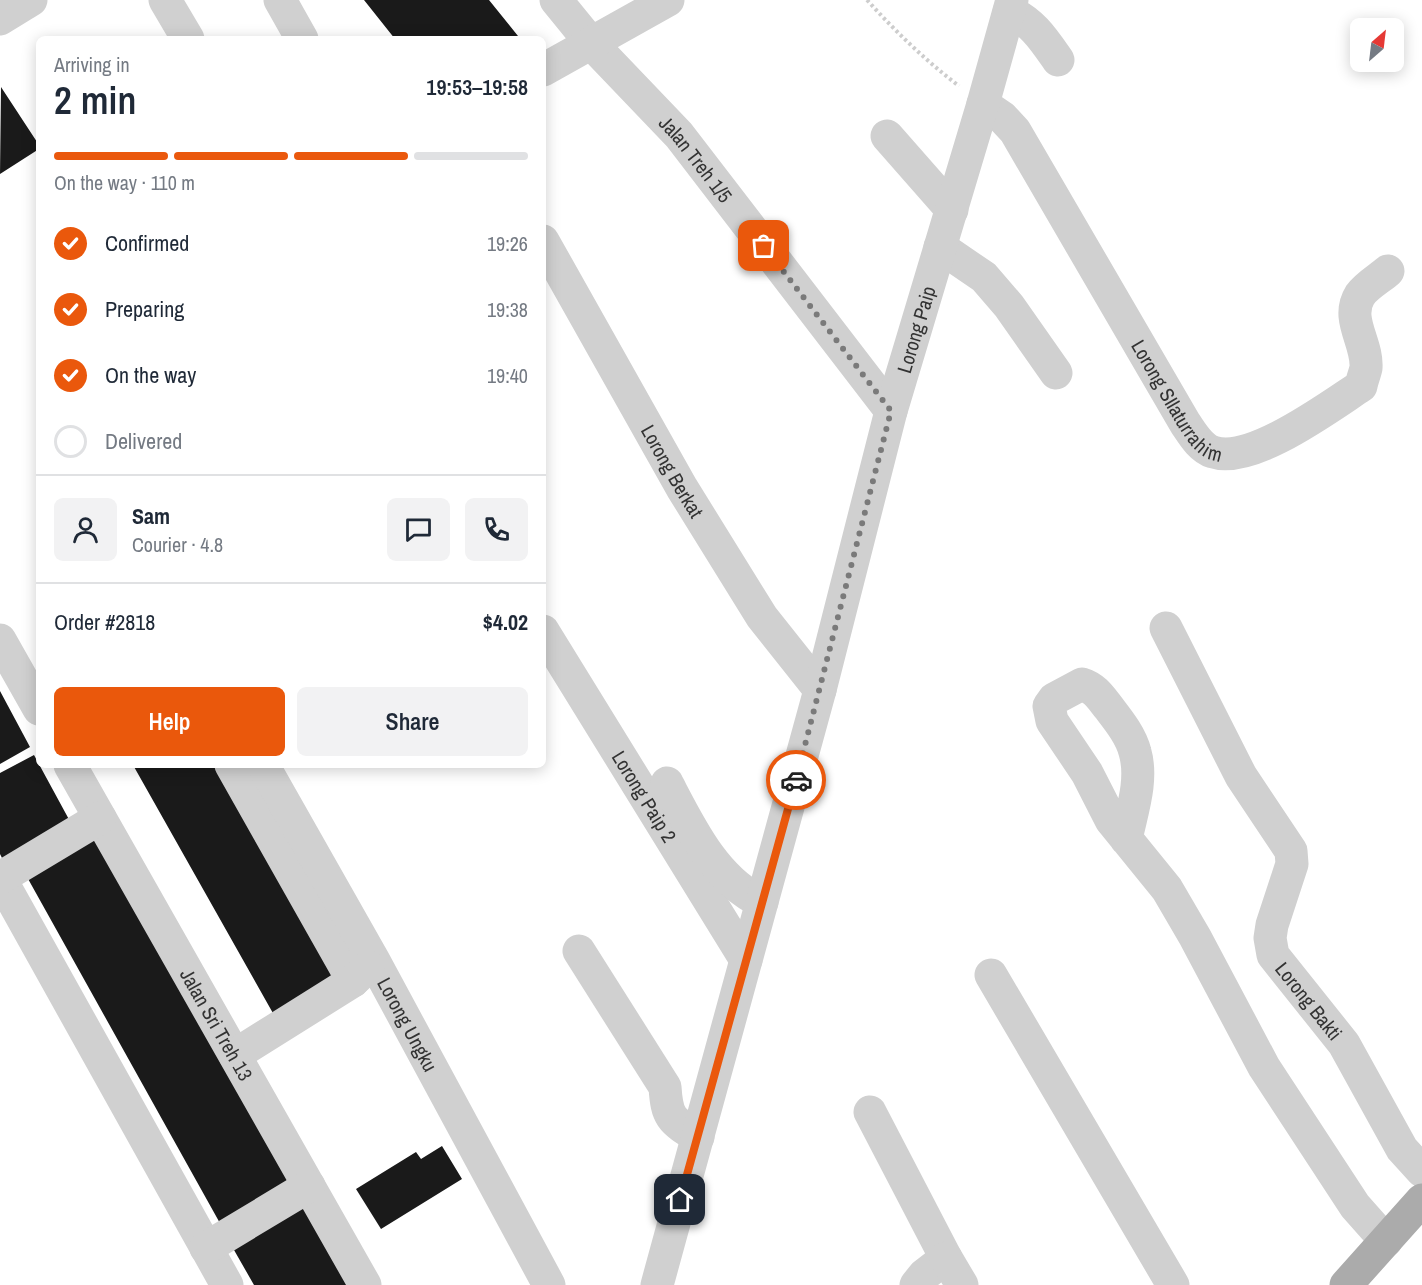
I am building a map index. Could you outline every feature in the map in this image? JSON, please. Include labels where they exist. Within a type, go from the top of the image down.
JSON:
[{"type":"main road","points":[[1346,1285],[1422,1200]]},
{"type":"street","points":[[0,19],[31,0]]},
{"type":"street","points":[[165,0],[186,36]]},
{"type":"street","points":[[280,0],[301,36]]},
{"type":"street","name":"Jalan Treh 1/5","points":[[556,0],[591,43],[679,135],[891,411]]},
{"type":"street","points":[[546,67],[668,0]]},
{"type":"street","points":[[1011,6],[1034,27],[1058,60]]},
{"type":"street","name":"Lorong Paip","points":[[657,1285],[820,690],[891,411],[1011,6]]},
{"type":"street","name":"Lorong SIlaturrahim","points":[[983,104],[1002,117],[1015,131],[1185,423],[1203,446],[1213,453],[1227,454],[1253,449],[1306,423],[1361,386],[1366,367],[1363,346],[1355,320],[1356,304],[1361,294],[1388,271]]},
{"type":"street","points":[[887,136],[952,210]]},
{"type":"street","name":"Lorong Berkat","points":[[546,246],[682,488],[762,617],[820,690]]},
{"type":"street","points":[[940,247],[984,278],[1009,306],[1056,373]]},
{"type":"street","name":"Lorong Bakti","points":[[1166,628],[1241,776],[1291,851],[1292,864],[1270,938],[1273,955],[1344,1044],[1402,1149],[1422,1171]]},
{"type":"street","name":"Lorong Paip 2","points":[[546,636],[746,960]]},
{"type":"street","points":[[0,640],[36,704]]},
{"type":"street","name":"Jalan Sri Treh 13","points":[[72,768],[364,1285]]},
{"type":"street","points":[[233,768],[364,971],[235,1055]]},
{"type":"street","name":"Lorong Ungku","points":[[264,768],[364,971],[549,1285]]},
{"type":"street","points":[[667,783],[696,837],[721,870],[748,895],[762,902]]},
{"type":"street","points":[[100,818],[0,878],[227,1285]]},
{"type":"street","points":[[1126,839],[1167,889],[1195,936],[1263,1067],[1355,1206],[1386,1241]]},
{"type":"street","points":[[0,909],[204,1285]]},
{"type":"street","points":[[579,951],[665,1087],[668,1113],[682,1127],[698,1137]]},
{"type":"street","points":[[991,975],[1173,1285]]},
{"type":"street","points":[[870,1112],[954,1272],[924,1275],[916,1285]]},
{"type":"street","points":[[206,1248],[309,1186]]},
{"type":"path","points":[[867,0],[898,35],[928,62],[983,104]]},
{"type":"building","points":[[364,0],[489,0],[518,36],[393,36]]},
{"type":"building","points":[[1,87],[36,140],[36,151],[0,174]]},
{"type":"building","points":[[0,691],[30,747],[0,764]]},
{"type":"building","points":[[34,755],[36,768],[41,768],[72,825],[4,862],[0,854],[0,773]]},
{"type":"building","points":[[135,768],[229,768],[345,977],[274,1015]]},
{"type":"building","points":[[97,838],[293,1186],[221,1225],[27,877]]},
{"type":"building","points":[[442,1146],[462,1179],[381,1229],[356,1189],[416,1152],[421,1159]]},
{"type":"building","points":[[301,1204],[347,1285],[254,1285],[230,1243]]},
{"type":"way so far","points":[[764,246],[891,411],[796,780]]},
{"type":"route","points":[[680,1200],[796,780]]}]
